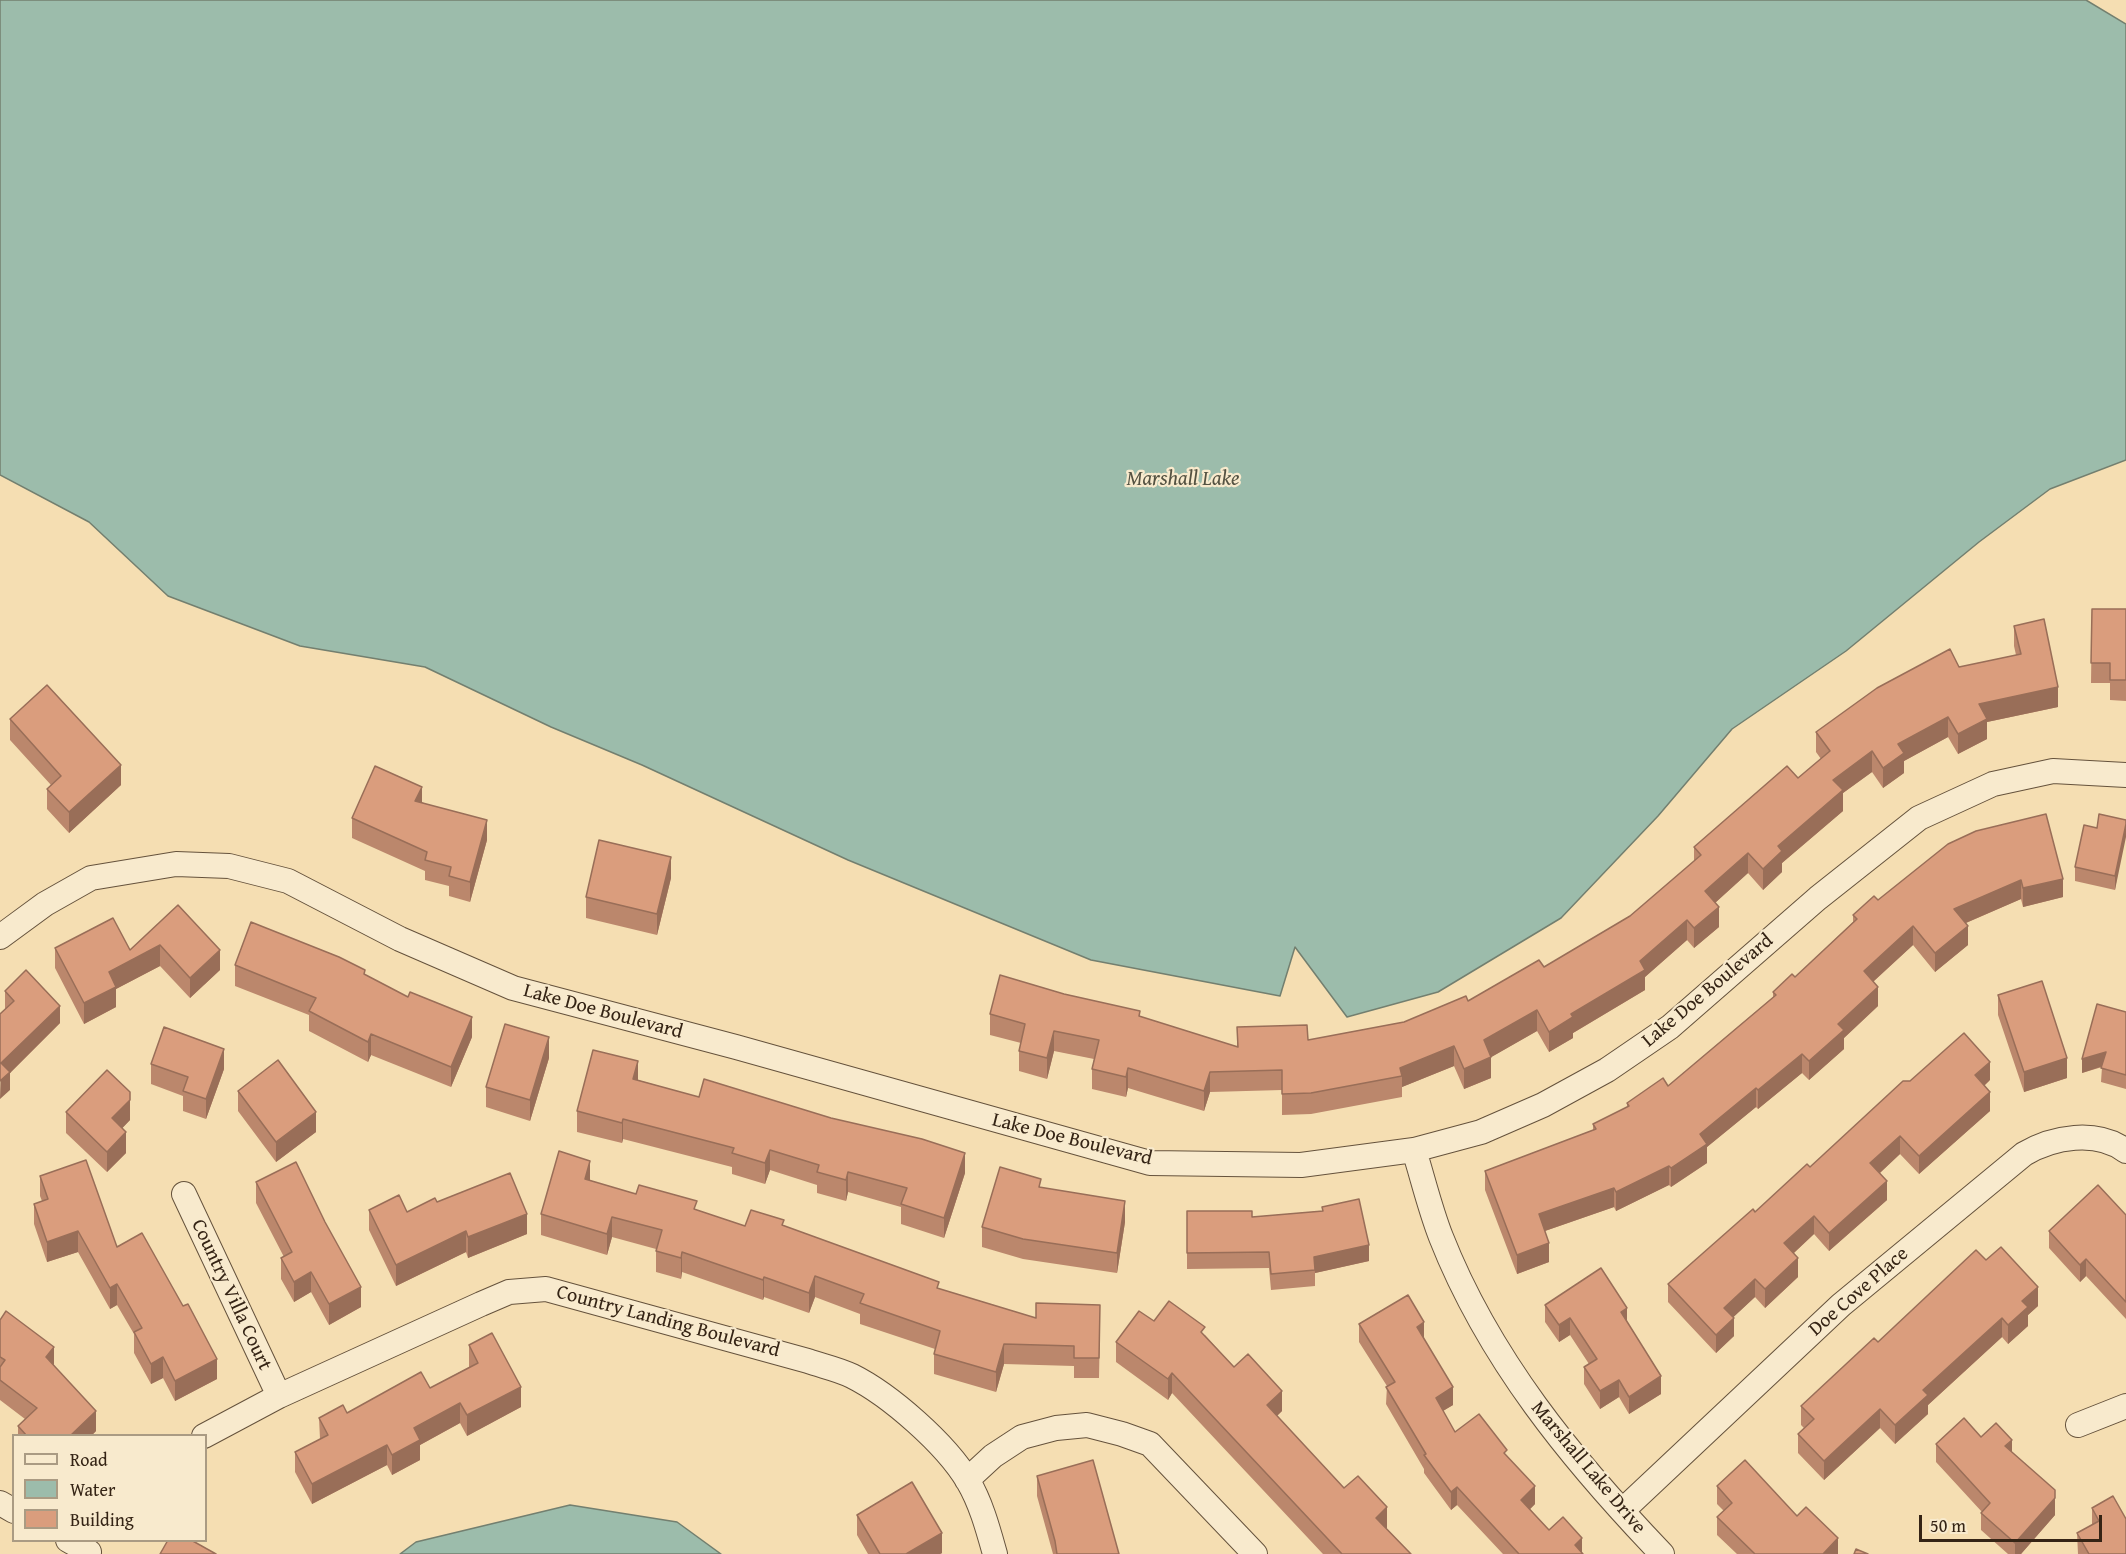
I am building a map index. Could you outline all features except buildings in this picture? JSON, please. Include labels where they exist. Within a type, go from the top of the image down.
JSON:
[{"type":"street","name":"Lake Doe Boulevard","points":[[0,937],[45,904],[91,878],[176,864],[229,866],[288,881],[400,939],[513,988],[736,1047],[1150,1163],[1301,1165],[1414,1150],[1481,1132],[1543,1105],[1607,1070],[1670,1027],[1818,898],[1919,818],[1993,784],[2053,771],[2126,775]]},
{"type":"street","name":"Doe Cove Place","points":[[1622,1511],[1841,1305],[2024,1154],[2041,1143],[2059,1138],[2101,1140],[2126,1151]]},
{"type":"street","name":"Marshall Lake Drive","points":[[1414,1150],[1441,1238],[1490,1337],[1521,1387],[1561,1442],[1662,1554]]},
{"type":"street","name":"Country Villa Court","points":[[184,1194],[279,1396]]},
{"type":"street","name":"Country Landing Boulevard","points":[[207,1434],[279,1396],[509,1292],[546,1289],[808,1361],[850,1375],[876,1390],[934,1440],[968,1480],[985,1518],[995,1554]]},
{"type":"street","points":[[2078,1425],[2126,1406]]},
{"type":"street","points":[[968,1480],[993,1456],[1022,1437],[1056,1428],[1087,1425],[1122,1434],[1150,1444],[1255,1554]]},
{"type":"street","points":[[73,1542],[91,1549]]},
{"type":"water","name":"Marshall Lake","points":[[0,0],[2086,0],[2126,24],[2126,460],[2050,489],[1979,542],[1846,651],[1732,729],[1658,816],[1561,918],[1438,992],[1347,1017],[1295,947],[1280,996],[1091,960],[848,860],[642,765],[551,727],[425,667],[300,646],[168,596],[89,522],[0,475]]},
{"type":"water","points":[[570,1505],[677,1522],[721,1554],[400,1554],[416,1542]]}]
